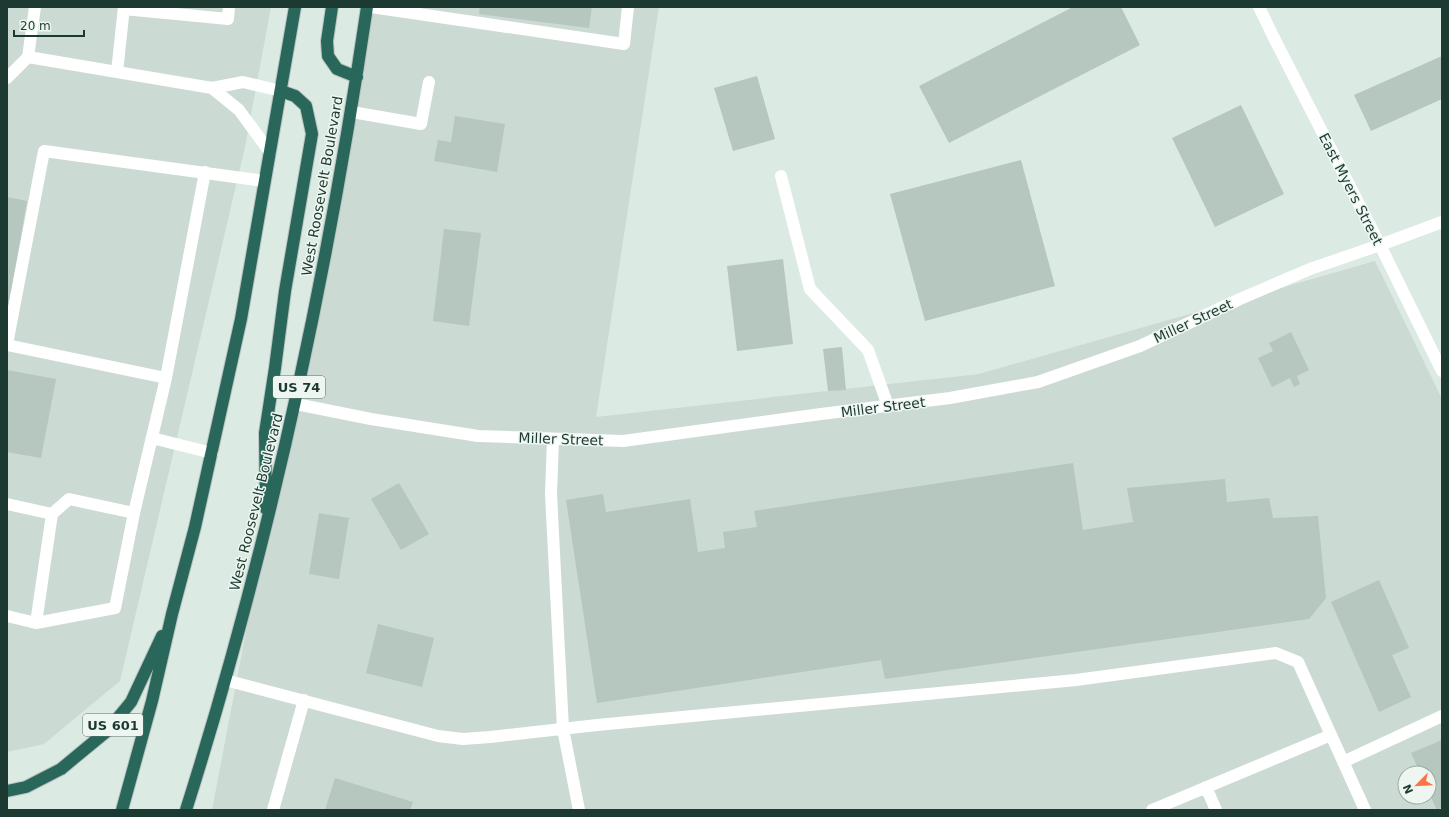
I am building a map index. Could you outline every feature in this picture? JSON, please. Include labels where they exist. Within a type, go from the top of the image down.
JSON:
[{"type":"highway","points":[[122,810],[152,701],[172,614],[195,527],[241,319],[295,7]]},
{"type":"highway","points":[[332,7],[327,41],[328,56],[336,69],[357,77]]},
{"type":"highway","name":"West Roosevelt Boulevard","points":[[186,810],[226,680],[296,404],[352,112],[367,7]]},
{"type":"highway","points":[[266,524],[264,433],[275,368],[285,291],[312,134],[306,106],[295,96],[281,91]]},
{"type":"highway","name":"US 601","points":[[7,791],[26,787],[61,769],[107,731],[131,702],[172,614]]},
{"type":"highway","points":[[192,810],[202,762]]},
{"type":"street","points":[[7,78],[28,57],[35,7]]},
{"type":"street","points":[[116,72],[124,8],[206,12],[228,19],[229,7]]},
{"type":"street","points":[[371,7],[624,44],[628,7]]},
{"type":"street","name":"East Myers Street","points":[[1259,7],[1442,371]]},
{"type":"street","points":[[28,57],[212,88],[243,82],[281,91]]},
{"type":"street","points":[[352,112],[421,124],[429,82]]},
{"type":"street","points":[[212,88],[239,110],[270,152]]},
{"type":"street","points":[[166,378],[7,345],[44,151],[264,181]]},
{"type":"street","points":[[7,616],[36,623],[115,608],[134,513],[166,378],[205,172]]},
{"type":"street","points":[[781,176],[810,290],[868,350],[888,406]]},
{"type":"street","name":"Miller Street","points":[[296,404],[371,419],[478,436],[623,441],[950,398],[1038,382],[1140,346],[1240,299],[1310,269],[1380,246],[1442,222]]},
{"type":"street","points":[[152,438],[212,453]]},
{"type":"street","points":[[553,439],[551,494],[563,729],[579,810]]},
{"type":"street","points":[[36,623],[52,514],[69,499],[134,513]]},
{"type":"street","points":[[7,504],[52,514]]},
{"type":"street","points":[[226,680],[438,736],[463,739],[1076,680],[1276,653],[1298,662],[1365,810]]},
{"type":"street","points":[[273,810],[304,700]]},
{"type":"street","points":[[1344,762],[1442,716]]},
{"type":"street","points":[[1152,810],[1331,735]]},
{"type":"street","points":[[1206,787],[1216,810]]},
{"type":"shaded area","points":[[7,7],[271,7],[245,147],[120,681],[44,744],[7,752]]},
{"type":"shaded area","points":[[365,7],[659,7],[596,417],[979,374],[1375,261],[1442,399],[1442,810],[212,810]]},
{"type":"building","points":[[480,7],[592,7],[589,28],[479,14]]},
{"type":"building","points":[[1073,7],[1121,7],[1140,45],[949,143],[919,86]]},
{"type":"building","points":[[1442,56],[1442,99],[1371,131],[1354,95]]},
{"type":"building","points":[[757,76],[775,139],[733,151],[714,88]]},
{"type":"building","points":[[1241,105],[1284,194],[1215,227],[1172,138]]},
{"type":"building","points":[[455,116],[505,124],[497,172],[434,161],[438,140],[451,142]]},
{"type":"building","points":[[1021,160],[1055,286],[925,321],[890,194]]},
{"type":"building","points":[[7,197],[27,201],[8,310],[7,310]]},
{"type":"building","points":[[444,229],[481,233],[469,326],[433,321]]},
{"type":"building","points":[[783,259],[793,344],[737,351],[727,266]]},
{"type":"building","points":[[1291,332],[1309,370],[1297,376],[1300,384],[1294,387],[1290,378],[1272,387],[1258,358],[1273,351],[1269,343]]},
{"type":"building","points":[[842,347],[846,390],[828,391],[823,349]]},
{"type":"building","points":[[7,370],[56,379],[41,458],[7,452]]},
{"type":"building","points":[[1073,463],[1083,530],[1133,522],[1127,488],[1225,479],[1227,502],[1269,498],[1273,518],[1318,516],[1326,598],[1309,619],[885,679],[881,660],[597,703],[566,500],[603,494],[606,512],[690,499],[698,552],[725,548],[723,532],[757,527],[754,511]]},
{"type":"building","points":[[399,483],[429,534],[401,550],[371,499]]},
{"type":"building","points":[[319,513],[349,518],[339,579],[309,574]]},
{"type":"building","points":[[1379,580],[1409,648],[1392,655],[1411,697],[1379,712],[1331,602]]},
{"type":"building","points":[[378,624],[434,638],[422,687],[366,673]]},
{"type":"building","points":[[1442,740],[1442,807],[1437,810],[1435,805],[1437,805],[1437,765],[1416,765],[1411,753]]},
{"type":"building","points":[[335,778],[413,802],[410,810],[325,810]]}]
